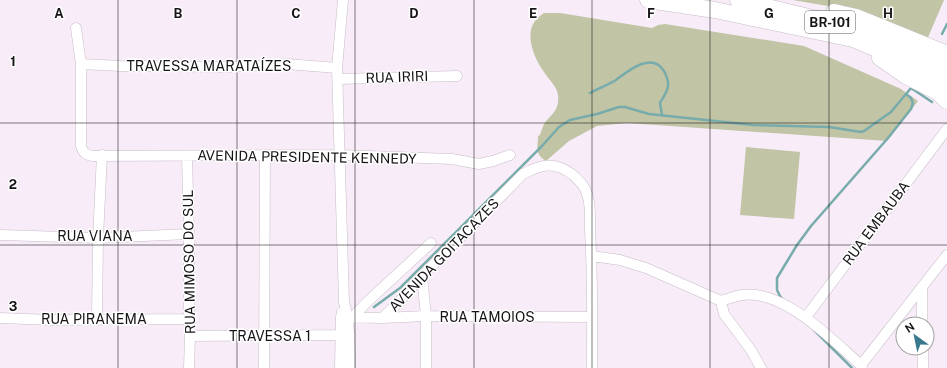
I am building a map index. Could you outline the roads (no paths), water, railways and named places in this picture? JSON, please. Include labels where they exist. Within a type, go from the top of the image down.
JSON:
[{"type":"main road","name":"BR-101","points":[[648,0],[715,10],[853,39],[916,60]]},
{"type":"main road","name":"BR-101","points":[[738,0],[846,26],[916,60],[945,85]]},
{"type":"main road","points":[[741,0],[806,6],[856,17],[916,60],[945,85]]},
{"type":"main road","points":[[916,60],[947,54]]},
{"type":"street","points":[[340,368],[347,317],[344,302],[338,73],[343,0]]},
{"type":"street","points":[[76,28],[81,64]]},
{"type":"street","name":"TRAVESSA MARATAÍZES","points":[[81,64],[120,66],[228,67],[287,64],[338,73]]},
{"type":"street","name":"AVENIDA PRESIDENTE KENNEDY","points":[[81,64],[81,146],[84,154],[86,155],[340,155],[452,159],[479,164],[510,155]]},
{"type":"street","name":"RUA IRIRI","points":[[338,73],[457,76]]},
{"type":"street","name":"RUA EMBAUBA","points":[[806,317],[947,129]]},
{"type":"street","points":[[97,319],[98,238],[102,155]]},
{"type":"street","points":[[264,368],[265,155]]},
{"type":"street","name":"RUA MIMOSO DO SUL","points":[[186,156],[190,234],[189,368]]},
{"type":"street","name":"AVENIDA GOITACAZES","points":[[347,317],[382,318],[523,174],[537,167],[548,165],[563,168],[575,177],[585,188],[589,202],[592,256]]},
{"type":"street","name":"RUA VIANA","points":[[0,235],[98,238],[190,234]]},
{"type":"street","points":[[347,317],[366,303],[431,243]]},
{"type":"street","points":[[596,368],[592,368],[592,256],[620,260],[646,268],[721,301],[742,295],[762,296],[785,305],[806,317],[862,366],[947,255]]},
{"type":"street","points":[[422,276],[426,316],[426,368]]},
{"type":"street","points":[[922,287],[922,316]]},
{"type":"street","points":[[721,301],[724,314],[751,350],[761,368]]},
{"type":"street","points":[[908,305],[922,309]]},
{"type":"street","name":"RUA TAMOIOS","points":[[382,318],[426,316],[592,317]]},
{"type":"street","name":"RUA PIRANEMA","points":[[0,318],[52,320],[189,319]]},
{"type":"street","name":"TRAVESSA 1","points":[[190,336],[345,336]]},
{"type":"street","points":[[345,336],[350,368]]},
{"type":"street","points":[[923,356],[923,368]]},
{"type":"waterway","points":[[942,34],[947,24]]},
{"type":"waterway","points":[[590,93],[613,82],[633,68],[647,63],[653,63],[659,65],[664,71],[668,81],[668,88],[660,103],[662,115]]},
{"type":"waterway","points":[[374,307],[400,288],[542,146],[559,127],[570,120],[619,107],[625,107],[649,114],[753,125],[829,127],[861,132],[891,112],[911,88],[932,102]]},
{"type":"waterway","points":[[783,300],[777,290],[777,278],[797,245],[811,226],[888,138],[911,109],[913,103],[911,98],[906,94]]},
{"type":"waterway","points":[[814,330],[852,368]]}]
